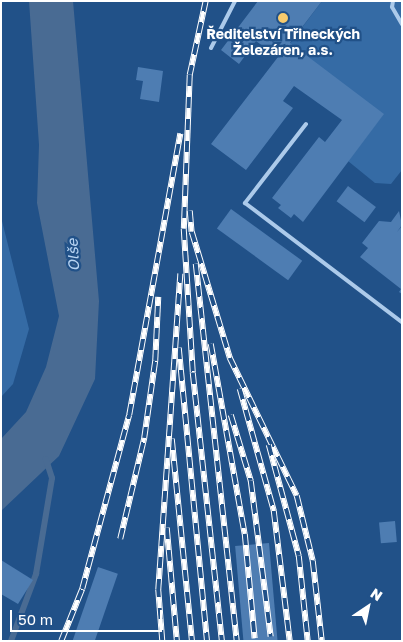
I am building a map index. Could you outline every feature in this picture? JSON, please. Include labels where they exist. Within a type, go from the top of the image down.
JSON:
[{"type":"lane","points":[[212,48],[235,1]]},
{"type":"lane","points":[[393,1],[392,7],[402,24]]},
{"type":"lane","points":[[306,124],[245,204],[402,322]]},
{"type":"shaded area","points":[[322,1],[402,1],[402,170],[391,184],[375,183],[348,161],[382,116],[289,45]]},
{"type":"shaded area","points":[[1,217],[29,329],[13,384],[1,397]]},
{"type":"water","name":"Olše","points":[[29,1],[73,1],[99,301],[95,379],[59,456],[1,511],[1,439],[26,412],[46,367],[59,316],[37,203],[39,145]]},
{"type":"building","points":[[258,1],[322,1],[290,43],[384,114],[303,222],[294,214],[291,218],[278,208],[281,205],[272,198],[319,137],[325,142],[342,120],[294,86],[283,101],[293,108],[246,170],[211,144],[278,57],[256,41],[239,64],[221,50]]},
{"type":"building","points":[[138,67],[163,71],[159,102],[140,99],[143,81],[136,80]]},
{"type":"building","points":[[348,186],[376,207],[365,222],[337,201]]},
{"type":"building","points":[[231,209],[302,261],[288,280],[217,228]]},
{"type":"building","points":[[399,211],[402,225],[397,232],[402,226],[402,294],[399,292],[401,289],[360,257],[368,248],[362,243],[379,221],[391,222]]},
{"type":"building","points":[[395,521],[397,542],[381,543],[379,522]]},
{"type":"building","points":[[269,543],[278,641],[243,641],[235,546]]},
{"type":"building","points":[[1,560],[33,580],[18,604],[1,594]]},
{"type":"building","points":[[98,567],[118,574],[95,641],[73,641]]},
{"type":"waterway","points":[[11,641],[36,574],[52,478],[46,459]]},
{"type":"railway","points":[[206,1],[190,75],[184,229],[193,373],[222,641]]},
{"type":"railway","points":[[61,641],[82,589],[129,415],[180,134]]},
{"type":"railway","points":[[190,211],[192,232],[230,358],[297,496],[313,561],[322,641]]},
{"type":"railway","points":[[196,264],[237,641]]},
{"type":"railway","points":[[162,641],[158,590],[180,274]]},
{"type":"railway","points":[[120,539],[144,438],[155,361],[158,297]]},
{"type":"railway","points":[[211,344],[245,534],[255,639]]},
{"type":"railway","points":[[179,348],[207,641]]},
{"type":"railway","points":[[240,389],[274,511],[290,641]]},
{"type":"railway","points":[[231,415],[251,481],[271,637]]},
{"type":"railway","points":[[172,439],[192,641]]},
{"type":"railway","points":[[269,445],[299,556],[308,641]]},
{"type":"railway","points":[[167,528],[177,641]]},
{"type":"place","name":"Ředitelství Třineckých Železáren, a.s.","points":[[283,18]]}]
